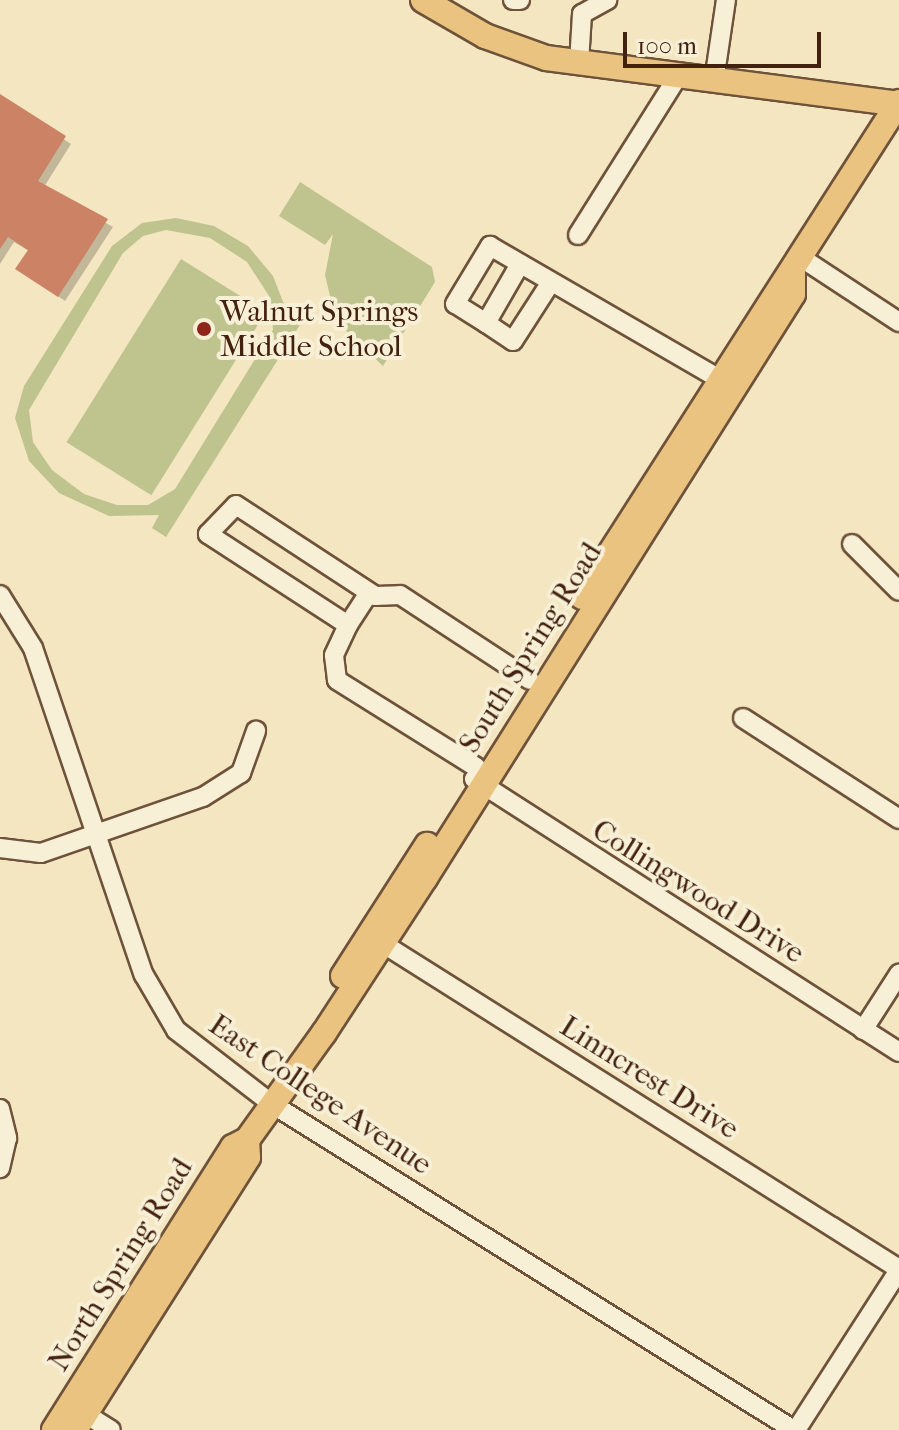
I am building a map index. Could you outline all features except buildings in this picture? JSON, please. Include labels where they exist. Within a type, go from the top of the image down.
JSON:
[{"type":"main road","points":[[426,1],[510,47],[579,63],[899,103]]},
{"type":"main road","name":"South Spring Road","points":[[272,1104],[726,384],[779,284],[798,266],[899,103]]},
{"type":"main road","name":"North Spring Road","points":[[54,1430],[77,1416],[233,1147],[247,1140],[272,1104]]},
{"type":"street","points":[[513,0],[520,0]]},
{"type":"street","points":[[569,0],[582,14],[579,63]]},
{"type":"street","points":[[582,14],[607,0]]},
{"type":"street","points":[[714,81],[726,0]]},
{"type":"street","points":[[578,235],[678,76]]},
{"type":"street","points":[[551,282],[516,341],[455,304],[488,247],[520,264],[551,282],[726,384]]},
{"type":"street","points":[[486,323],[520,264]]},
{"type":"street","points":[[798,266],[899,322]]},
{"type":"street","points":[[369,593],[348,625],[208,534],[236,505],[369,593],[400,595],[533,686]]},
{"type":"street","points":[[852,544],[899,591]]},
{"type":"street","name":"East College Avenue","points":[[0,595],[33,648],[157,1003],[203,1056],[272,1104],[795,1430]]},
{"type":"street","name":"Collingwood Drive","points":[[348,625],[334,655],[337,680],[476,776],[899,1052]]},
{"type":"street","points":[[743,718],[899,819]]},
{"type":"street","points":[[0,848],[41,853],[203,797],[241,773],[256,731]]},
{"type":"street","name":"Linncrest Drive","points":[[376,939],[899,1270]]},
{"type":"street","points":[[863,1030],[899,974]]},
{"type":"street","points":[[0,1109],[7,1138],[0,1168]]},
{"type":"street","points":[[795,1430],[899,1270]]},
{"type":"street","points":[[77,1416],[111,1430]]},
{"type":"green space","points":[[300,182],[432,267],[435,282],[383,366],[336,321],[325,275],[333,234],[325,245],[279,216]]},
{"type":"green space","points":[[176,218],[214,226],[248,246],[273,276],[287,312],[303,320],[166,537],[152,528],[159,515],[109,516],[59,493],[29,461],[15,418],[24,386],[112,246],[142,223]],"holes":[[[166,230],[210,238],[247,262],[271,299],[273,330],[175,489],[148,505],[117,505],[84,494],[52,470],[33,442],[29,410],[123,253],[143,236]]]},
{"type":"green space","points":[[181,259],[266,312],[151,495],[67,442]]},
{"type":"place","name":"Walnut Springs Middle School","points":[[204,329]]}]
